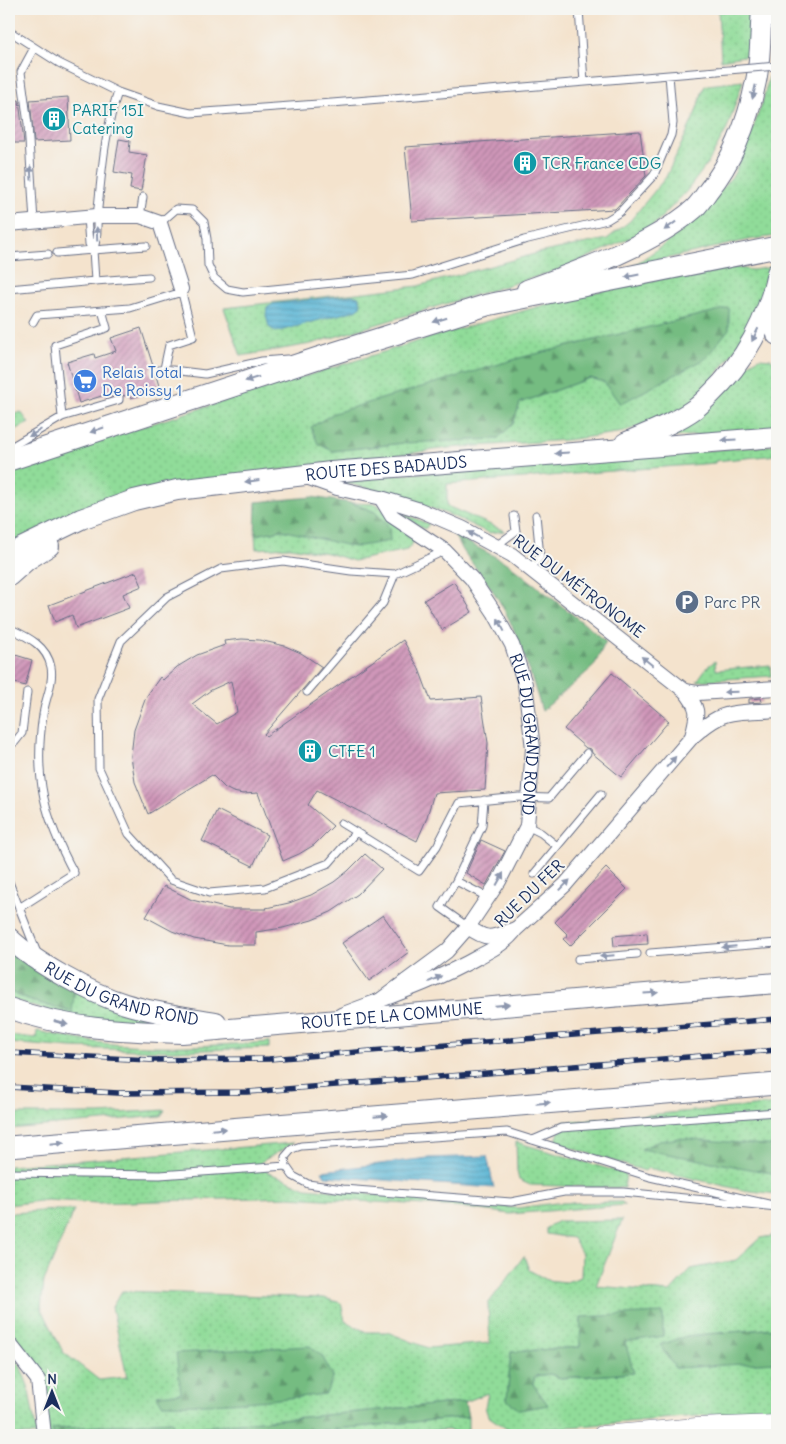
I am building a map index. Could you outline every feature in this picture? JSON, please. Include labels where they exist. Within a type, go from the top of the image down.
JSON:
[{"type":"main road","points":[[9,460],[318,358],[487,305],[568,276],[663,231],[695,208],[721,174],[738,143],[749,113],[757,79],[762,9]]},
{"type":"main road","points":[[487,305],[777,247]]},
{"type":"main road","points":[[776,282],[777,335]]},
{"type":"main road","points":[[610,450],[654,431],[697,408],[728,378],[748,350],[776,282]]},
{"type":"main road","name":"ROUTE DES BADAUDS","points":[[9,554],[80,518],[134,500],[177,490],[301,475],[777,436]]},
{"type":"main road","points":[[9,576],[27,560],[102,510]]},
{"type":"main road","name":"RUE DU GRAND ROND","points":[[9,938],[42,963],[78,984],[124,1004],[162,1013],[245,1027]]},
{"type":"main road","name":"ROUTE DE LA COMMUNE","points":[[9,1008],[66,1025],[122,1032],[182,1032],[777,983]]},
{"type":"main road","points":[[9,1146],[777,1084]]},
{"type":"street","points":[[10,224],[92,217],[140,216],[160,223],[182,290]]},
{"type":"street","name":"RUE DU MÉTRONOME","points":[[301,475],[337,488],[382,498],[420,510],[462,528],[512,555],[685,691],[695,703],[697,709],[692,737]]},
{"type":"street","name":"RUE DU GRAND ROND","points":[[382,498],[392,516],[445,551],[472,579],[494,612],[514,653],[525,684],[533,748],[528,826],[500,881],[468,927],[446,951],[382,999]]},
{"type":"street","points":[[685,691],[698,693],[777,688]]},
{"type":"street","name":"RUE DU FER","points":[[324,1021],[426,983],[460,968],[502,944],[516,928],[565,886],[692,737],[710,722],[720,717],[730,714],[777,710]]},
{"type":"street","points":[[468,927],[480,936],[490,937],[516,928]]},
{"type":"street","points":[[9,1344],[38,1380],[44,1435]]},
{"type":"street","points":[[697,1427],[777,1416]]},
{"type":"street","points":[[602,1435],[697,1427],[777,1424]]},
{"type":"lane","points":[[579,9],[584,82]]},
{"type":"lane","points":[[9,31],[59,64],[118,92],[158,106],[191,113],[777,66]]},
{"type":"lane","points":[[34,48],[21,72],[28,124],[34,222]]},
{"type":"lane","points":[[160,223],[176,210],[192,210],[204,222],[208,265],[214,278],[227,289],[243,292],[413,275],[524,240],[607,220],[620,212],[636,196],[654,175],[660,161],[671,135],[669,75]]},
{"type":"lane","points":[[94,281],[93,250],[97,243],[92,217],[111,114],[118,92]]},
{"type":"lane","points":[[140,216],[143,197]]},
{"type":"lane","points":[[9,198],[10,224]]},
{"type":"lane","points":[[57,253],[146,246]]},
{"type":"lane","points":[[9,257],[48,254]]},
{"type":"lane","points":[[9,290],[149,277]]},
{"type":"lane","points":[[33,322],[37,315],[130,308],[182,290],[193,337],[169,345],[164,368]]},
{"type":"lane","points":[[62,418],[55,345],[108,328],[102,310]]},
{"type":"lane","points":[[155,372],[164,368],[205,374],[262,360],[318,358]]},
{"type":"lane","points":[[9,448],[62,418],[119,400],[118,397]]},
{"type":"lane","points":[[530,569],[540,557],[536,514]]},
{"type":"lane","points":[[496,546],[516,531],[514,516]]},
{"type":"lane","points":[[356,832],[329,863],[265,888],[209,893],[171,880],[129,834],[99,768],[98,699],[121,640],[167,597],[221,569],[283,561],[351,571],[395,574],[445,551]]},
{"type":"lane","points":[[307,692],[383,603],[395,574]]},
{"type":"lane","points":[[9,626],[31,639],[43,649],[51,666],[51,685],[43,715],[39,755],[41,782],[47,813],[58,843],[74,873],[19,908]]},
{"type":"lane","points":[[9,745],[15,742],[22,733],[27,692]]},
{"type":"lane","points":[[342,823],[419,871],[437,846],[459,803],[519,797],[549,798],[587,753]]},
{"type":"lane","points":[[534,874],[601,794]]},
{"type":"lane","points":[[468,927],[440,907],[456,881],[482,826],[484,800]]},
{"type":"lane","points":[[528,826],[541,833],[557,846]]},
{"type":"lane","points":[[456,881],[489,898]]},
{"type":"lane","points":[[9,882],[42,963]]},
{"type":"lane","points":[[650,953],[777,943]]},
{"type":"lane","points":[[578,959],[637,954]]},
{"type":"lane","points":[[533,1140],[562,1128],[777,1112]]},
{"type":"lane","points":[[507,1132],[650,1177],[777,1207],[622,1192],[564,1192],[511,1202],[353,1190],[308,1184],[293,1176],[286,1166],[285,1157],[292,1149],[301,1146],[507,1132]]},
{"type":"lane","points":[[9,1173],[160,1174],[286,1166]]},
{"type":"green space","points":[[718,9],[755,9],[749,55],[721,60]]},
{"type":"green space","points":[[769,77],[777,77],[776,236],[748,240],[633,266],[665,244],[703,212],[734,174],[748,143]]},
{"type":"green space","points":[[743,81],[727,129],[708,163],[686,192],[650,229],[562,269],[311,344],[241,356],[224,308],[418,286],[538,253],[607,239],[630,221],[666,177],[694,117],[704,87],[707,85]]},
{"type":"green space","points":[[732,267],[752,270],[773,267],[755,319],[707,387],[686,407],[624,432],[567,440],[448,448],[252,473],[9,547],[9,468],[438,335],[576,296],[688,273]],"holes":[[[729,329],[604,382],[590,378],[520,403],[513,424],[404,443],[333,451]]]},
{"type":"green space","points":[[729,308],[729,329],[705,359],[620,404],[604,382],[590,378],[520,403],[513,424],[497,439],[404,443],[333,451],[318,444],[311,427],[334,413],[523,357]]},
{"type":"green space","points":[[759,358],[771,359],[777,363],[777,429],[646,439],[747,365]]},
{"type":"green space","points":[[21,412],[29,423],[9,433],[9,416]]},
{"type":"green space","points":[[777,445],[777,455],[715,461],[715,463],[447,484],[447,506],[505,531],[489,533],[448,514],[388,493],[333,480]]},
{"type":"green space","points":[[312,497],[351,503],[375,512],[389,527],[390,541],[354,547],[282,530],[255,535],[256,502]]},
{"type":"green space","points":[[351,503],[377,504],[416,539],[407,550],[354,561],[327,553],[290,547],[256,549],[255,535],[282,530],[308,535],[389,527],[375,512]]},
{"type":"green space","points":[[394,510],[429,524],[425,529]]},
{"type":"green space","points":[[454,535],[509,564],[606,641],[594,666],[542,711],[523,654],[505,612],[493,591],[464,552]]},
{"type":"green space","points":[[715,661],[716,670],[770,665],[771,676],[697,681],[707,667]]},
{"type":"green space","points":[[9,950],[75,988],[72,1012],[28,1000],[9,991]]},
{"type":"green space","points":[[75,988],[172,1024],[76,1019],[9,999],[9,991],[28,1000],[71,1012]]},
{"type":"green space","points":[[37,1031],[82,1040],[116,1044],[180,1046],[269,1042],[269,1048],[171,1051],[71,1048],[9,1043],[9,1035],[36,1038]]},
{"type":"green space","points":[[777,1104],[777,1194],[742,1190],[648,1168],[645,1171],[562,1145],[556,1141],[562,1122]]},
{"type":"green space","points":[[165,1110],[161,1116],[9,1129],[9,1114],[99,1114]]},
{"type":"green space","points":[[680,1138],[777,1146],[777,1174],[641,1149],[659,1141]]},
{"type":"green space","points":[[516,1142],[626,1174],[624,1188],[530,1185],[519,1180]]},
{"type":"green space","points":[[294,1143],[261,1162],[268,1173],[306,1188],[518,1208],[556,1203],[622,1202],[625,1205],[510,1214],[459,1207],[289,1197],[97,1203],[47,1200],[9,1205],[9,1166]]},
{"type":"green space","points":[[74,1210],[44,1281],[41,1307],[63,1352],[99,1380],[127,1377],[112,1307],[122,1291],[324,1298],[341,1303],[345,1321],[366,1332],[387,1332],[428,1348],[490,1343],[488,1304],[524,1256],[529,1270],[547,1280],[566,1282],[581,1277],[582,1254],[573,1238],[546,1234],[546,1228],[558,1221],[622,1220],[596,1286],[670,1292],[691,1269],[736,1260],[760,1238],[777,1235],[777,1328],[686,1336],[675,1368],[775,1361],[777,1409],[511,1432],[488,1416],[485,1407],[488,1393],[465,1402],[175,1429],[171,1421],[53,1429],[54,1435],[49,1435],[42,1376],[26,1349],[9,1336],[9,1215],[13,1213]],"holes":[[[581,1318],[624,1342],[633,1373],[561,1378],[550,1374],[535,1376],[533,1384],[547,1404],[519,1410],[507,1400],[511,1352],[580,1347]]]},
{"type":"green space","points":[[663,1313],[663,1336],[625,1342],[634,1373],[561,1378],[550,1374],[535,1376],[533,1384],[548,1405],[519,1410],[507,1400],[511,1352],[580,1347],[581,1317]]},
{"type":"green space","points":[[777,1328],[777,1385],[775,1362],[675,1368],[660,1345],[686,1336]]},
{"type":"green space","points":[[310,1346],[322,1356],[333,1376],[326,1394],[203,1404],[162,1404],[157,1395],[181,1393],[176,1353]]},
{"type":"green space","points":[[9,1352],[20,1365],[28,1386],[37,1435],[9,1435]]},
{"type":"green space","points":[[465,1402],[468,1417],[270,1435],[54,1435],[52,1429],[171,1421],[175,1429]]},
{"type":"green space","points":[[468,1417],[468,1435],[448,1430],[398,1432],[393,1435],[270,1435]]},
{"type":"water","points":[[352,295],[359,297],[361,303],[360,307],[356,310],[276,332],[269,327],[266,315],[267,308],[273,304]]},
{"type":"water","points":[[487,1156],[494,1188],[325,1176],[322,1171],[428,1158]]},
{"type":"building","name":"PARIF 15I Catering","points":[[68,97],[70,140],[34,142],[30,100]]},
{"type":"building","points":[[19,100],[24,143],[11,143],[9,101]]},
{"type":"building","name":"TCR France CDG","points":[[640,131],[646,176],[615,209],[412,221],[405,147]]},
{"type":"building","points":[[119,139],[130,141],[129,152],[147,155],[141,191],[130,189],[132,175],[114,172]]},
{"type":"building","points":[[141,328],[153,366],[150,369],[150,373],[156,376],[160,389],[131,398],[129,394],[124,396],[119,392],[114,396],[106,398],[105,395],[79,403],[67,362],[94,354],[95,358],[116,351],[111,338]]},
{"type":"building","points":[[136,572],[142,586],[123,594],[129,608],[76,628],[72,615],[55,622],[49,605]]},
{"type":"building","points":[[454,582],[472,612],[442,630],[424,600]]},
{"type":"building","name":"CTFE 1","points":[[259,640],[285,646],[301,653],[322,667],[264,734],[266,736],[403,640],[419,669],[431,701],[481,697],[488,743],[485,790],[434,793],[417,841],[317,790],[308,805],[333,826],[314,845],[283,861],[258,793],[243,794],[233,792],[225,788],[212,775],[148,814],[135,782],[131,756],[134,730],[146,697],[160,677],[163,680],[177,667],[197,655],[225,645],[224,641]],"holes":[[[231,681],[237,712],[217,724],[192,704],[211,690]]]},
{"type":"building","points":[[9,653],[32,660],[25,686],[9,681]]},
{"type":"building","points":[[612,673],[669,721],[621,777],[592,753],[591,749],[586,748],[564,729]]},
{"type":"building","points":[[761,698],[762,702],[749,703],[749,699]]},
{"type":"building","points":[[217,810],[267,835],[253,866],[202,841]]},
{"type":"building","points":[[481,840],[505,851],[486,885],[466,873]]},
{"type":"building","points":[[365,854],[382,869],[358,894],[331,912],[312,920],[283,928],[256,932],[256,945],[228,945],[194,939],[172,931],[146,917],[164,886],[192,900],[229,909],[267,909],[289,903],[311,895],[334,882]]},
{"type":"building","points":[[606,868],[627,889],[570,946],[563,939],[568,935],[555,922]]},
{"type":"building","points":[[383,915],[409,952],[369,981],[342,943]]},
{"type":"building","points":[[647,933],[648,944],[614,946],[613,936]]},
{"type":"railway","points":[[9,1053],[150,1060],[269,1059],[777,1019]]},
{"type":"railway","points":[[9,1087],[118,1093],[248,1092],[777,1050]]},
{"type":"place","name":"PARIF 15I Catering","points":[[54,119]]},
{"type":"place","name":"TCR France CDG","points":[[525,163]]},
{"type":"place","name":"Relais Total De Roissy 1","points":[[85,381]]},
{"type":"place","name":"Parc PR","points":[[687,602]]},
{"type":"place","name":"CTFE 1","points":[[310,751]]}]
